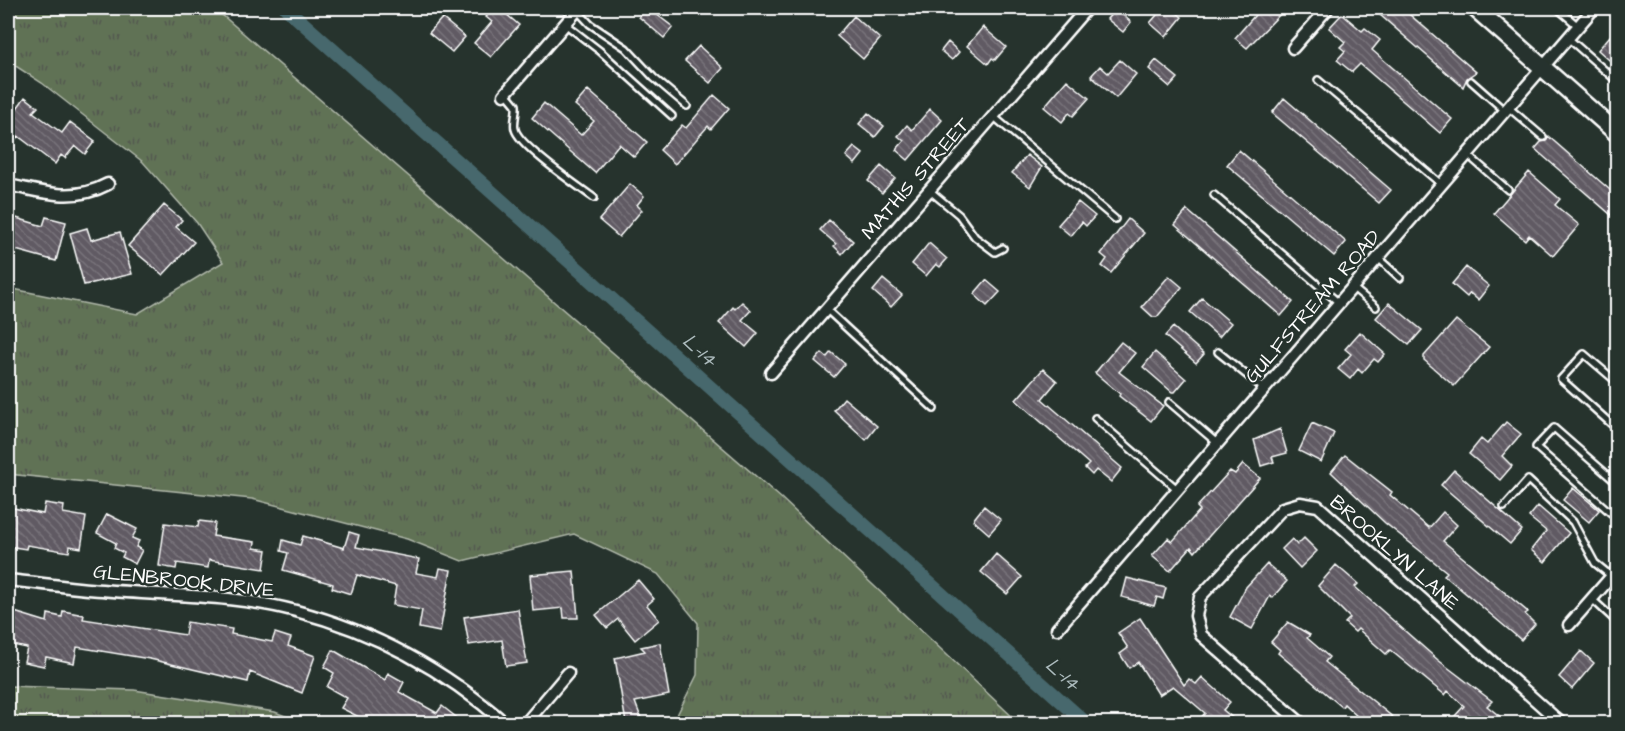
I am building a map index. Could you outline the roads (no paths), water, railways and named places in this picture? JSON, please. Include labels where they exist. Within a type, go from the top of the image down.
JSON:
[{"type":"street","name":"MATHIS STREET","points":[[771,373],[1087,8]]},
{"type":"street","points":[[1293,48],[1328,8]]},
{"type":"street","points":[[1475,8],[1617,134]]},
{"type":"street","name":"GULFSTREAM ROAD","points":[[1057,629],[1594,8]]},
{"type":"street","points":[[505,94],[578,9]]},
{"type":"street","points":[[8,185],[68,196],[89,194],[108,184]]},
{"type":"street","name":"BROOKLYN LANE","points":[[1302,723],[1202,635],[1196,616],[1200,597],[1283,508],[1300,503],[1318,506],[1562,723]]},
{"type":"street","points":[[1569,625],[1614,573]]},
{"type":"street","name":"GLENBROOK DRIVE","points":[[8,580],[102,590],[229,599],[294,610],[358,631],[401,650],[465,690],[506,723]]},
{"type":"street","points":[[525,723],[568,673]]},
{"type":"lane","points":[[1557,8],[1578,26]]},
{"type":"lane","points":[[578,9],[590,24],[626,48],[654,78],[687,106]]},
{"type":"lane","points":[[565,24],[600,51],[672,116]]},
{"type":"lane","points":[[1568,38],[1617,82]]},
{"type":"lane","points":[[1318,80],[1441,184]]},
{"type":"lane","points":[[1471,81],[1543,137]]},
{"type":"lane","points":[[505,94],[516,105],[515,130],[519,136],[531,149],[594,198]]},
{"type":"lane","points":[[993,116],[1115,219]]},
{"type":"lane","points":[[1467,154],[1508,190]]},
{"type":"lane","points":[[929,190],[959,215],[985,247],[995,252],[1003,248]]},
{"type":"lane","points":[[1214,195],[1339,303]]},
{"type":"lane","points":[[1378,258],[1400,278]]},
{"type":"lane","points":[[1352,287],[1376,307]]},
{"type":"lane","points":[[826,309],[934,409]]},
{"type":"lane","points":[[1218,351],[1264,389]]},
{"type":"lane","points":[[1617,383],[1584,354],[1561,379],[1617,430]]},
{"type":"lane","points":[[1170,402],[1217,443]]},
{"type":"lane","points":[[1095,418],[1178,489]]},
{"type":"lane","points":[[1617,484],[1554,428],[1536,447],[1611,513],[1617,506]]},
{"type":"lane","points":[[1504,507],[1528,480],[1574,522],[1595,563],[1614,573]]},
{"type":"lane","points":[[1592,599],[1617,622]]},
{"type":"waterway","name":"L-14","points":[[286,8],[1087,724]]}]
